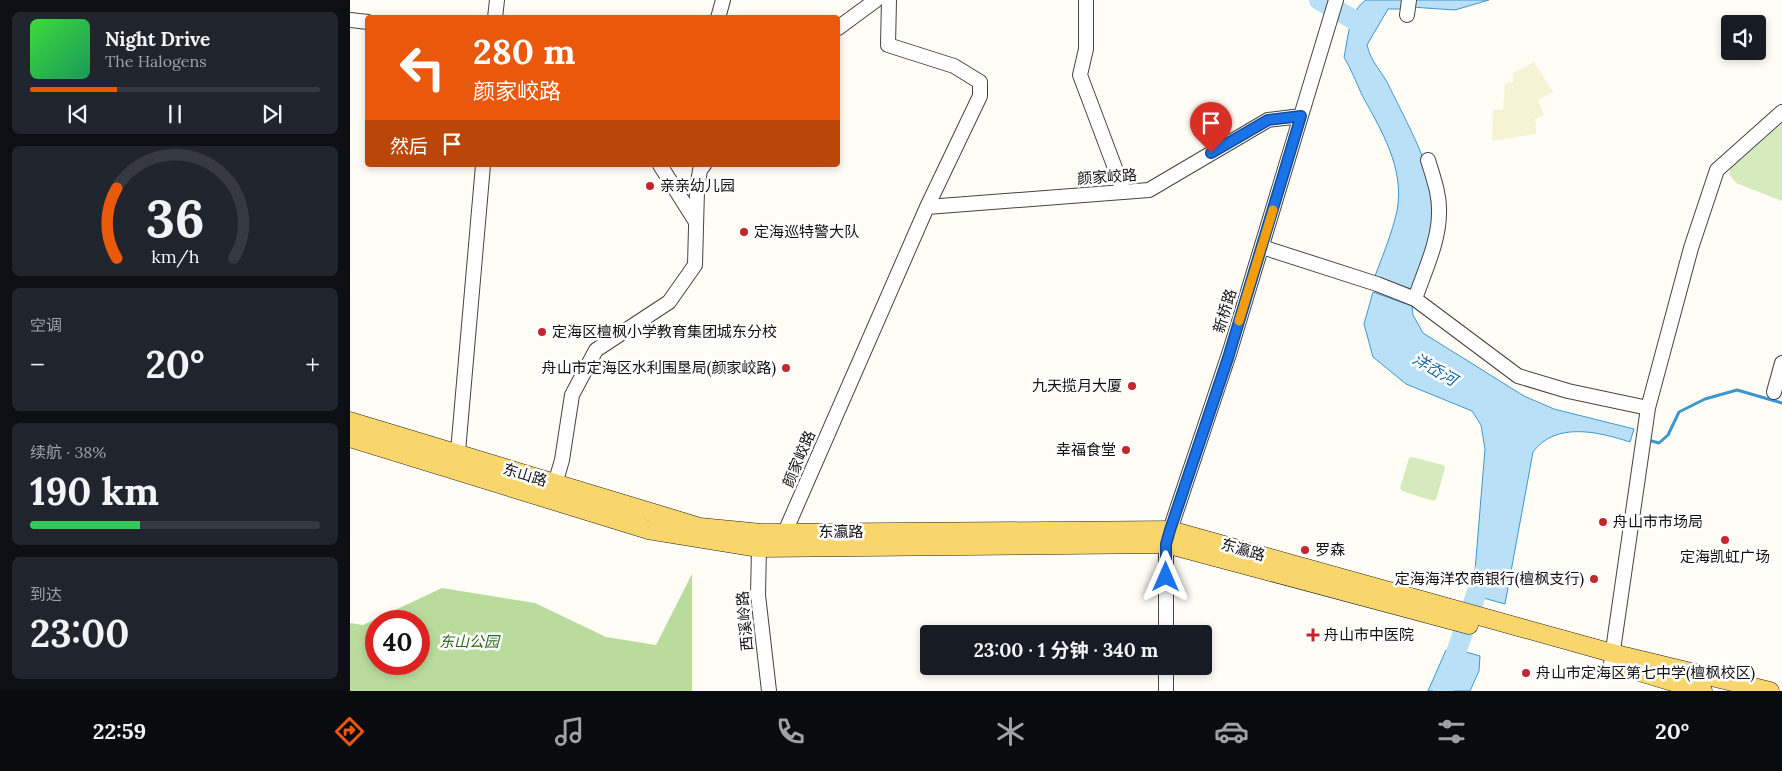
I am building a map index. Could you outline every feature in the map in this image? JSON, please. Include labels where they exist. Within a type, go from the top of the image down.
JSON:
[{"type":"main road","name":"东山路","points":[[350,421],[457,463],[648,530],[701,534]]},
{"type":"main road","name":"东山路","points":[[350,438],[555,484],[701,534]]},
{"type":"main road","name":"东瀛路","points":[[701,534],[785,532],[1168,537],[1611,658],[1770,691]]},
{"type":"main road","name":"东瀛路","points":[[701,534],[759,548],[1168,537]]},
{"type":"main road","name":"东瀛路","points":[[1611,658],[1685,688],[1703,691]]},
{"type":"street","points":[[495,15],[497,0]]},
{"type":"street","points":[[719,15],[723,0]]},
{"type":"street","points":[[840,27],[876,0]]},
{"type":"street","name":"颜家峧路","points":[[785,532],[927,207],[980,96],[980,82],[954,66],[888,45],[889,0]]},
{"type":"street","points":[[1086,0],[1086,49],[1080,75],[1124,192]]},
{"type":"street","name":"新桥路","points":[[1166,625],[1168,537],[1203,434],[1262,247],[1336,0]]},
{"type":"street","points":[[1407,15],[1409,0]]},
{"type":"street","points":[[350,20],[365,22]]},
{"type":"street","points":[[1611,658],[1648,408],[1684,270],[1717,170],[1782,112]]},
{"type":"street","name":"颜家峧路","points":[[927,207],[1149,190],[1268,120],[1301,116]]},
{"type":"street","points":[[1415,299],[1433,247],[1440,213],[1436,185],[1428,160]]},
{"type":"street","points":[[457,463],[483,167]]},
{"type":"street","points":[[661,167],[696,222]]},
{"type":"street","points":[[555,484],[562,460],[572,395],[596,350],[669,302],[696,265],[696,190],[700,170],[702,167]]},
{"type":"street","points":[[1262,247],[1377,284],[1415,299],[1518,376],[1568,391],[1648,408]]},
{"type":"street","points":[[1774,392],[1782,363]]},
{"type":"street","name":"西溪岭路","points":[[759,548],[758,595],[769,691]]},
{"type":"street","points":[[1166,675],[1166,691]]},
{"type":"shaded area","points":[[1534,62],[1553,92],[1538,100],[1544,115],[1533,120],[1536,121],[1536,134],[1492,141],[1493,110],[1503,110],[1505,83],[1513,82],[1513,73]]},
{"type":"green space","points":[[1782,122],[1782,201],[1736,183],[1729,174],[1730,169]]},
{"type":"green space","points":[[1412,457],[1443,465],[1445,468],[1436,500],[1433,501],[1402,491],[1400,488],[1409,458]]},
{"type":"green space","name":"东山公园","points":[[692,574],[692,691],[350,691],[350,623],[365,624],[365,675],[430,675],[430,610],[395,610],[442,588],[535,603],[606,637],[656,645]]},
{"type":"water","points":[[1366,0],[1404,0],[1404,7],[1388,9],[1367,45],[1371,57],[1387,82],[1416,142],[1432,185],[1434,208],[1431,232],[1420,268],[1411,289],[1375,276],[1393,227],[1399,195],[1398,180],[1390,150],[1344,57],[1353,18],[1360,5]]},
{"type":"water","points":[[1412,0],[1489,0],[1455,10],[1411,7]]},
{"type":"water","points":[[1373,292],[1412,306],[1413,315],[1423,333],[1524,396],[1554,409],[1634,429],[1630,442],[1592,433],[1566,433],[1542,442],[1533,452],[1505,604],[1473,595],[1485,449],[1481,425],[1472,411],[1406,384],[1373,357],[1364,324]]},
{"type":"water","points":[[1452,648],[1480,656],[1479,671],[1470,691],[1428,691],[1446,650]]},
{"type":"waterway","points":[[1319,0],[1363,25],[1369,12]]},
{"type":"waterway","points":[[1648,440],[1659,443],[1668,435],[1679,412],[1705,399],[1737,390],[1782,403]]},
{"type":"waterway","name":"洋岙河","points":[[1443,691],[1484,571]]},
{"type":"slow traffic","points":[[1239,321],[1273,210]]},
{"type":"place","name":"亲亲幼儿园","points":[[650,186]]},
{"type":"place","name":"定海巡特警大队","points":[[744,232]]},
{"type":"place","name":"定海区檀枫小学教育集团城东分校","points":[[542,332]]},
{"type":"place","name":"舟山市定海区水利围垦局(颜家峧路)","points":[[786,368]]},
{"type":"place","name":"九天揽月大厦","points":[[1132,386]]},
{"type":"place","name":"幸福食堂","points":[[1126,450]]},
{"type":"place","name":"舟山市市场局","points":[[1603,522]]},
{"type":"place","name":"定海凯虹广场","points":[[1725,540]]},
{"type":"place","name":"罗森","points":[[1305,550]]},
{"type":"place","name":"定海海洋农商银行(檀枫支行)","points":[[1594,579]]},
{"type":"place","name":"舟山市中医院","points":[[1313,635]]},
{"type":"place","name":"舟山市定海区第七中学(檀枫校区)","points":[[1526,673]]},
{"type":"route","points":[[1166,577],[1166,544],[1170,530],[1228,358],[1301,116],[1268,120],[1211,153]]}]
